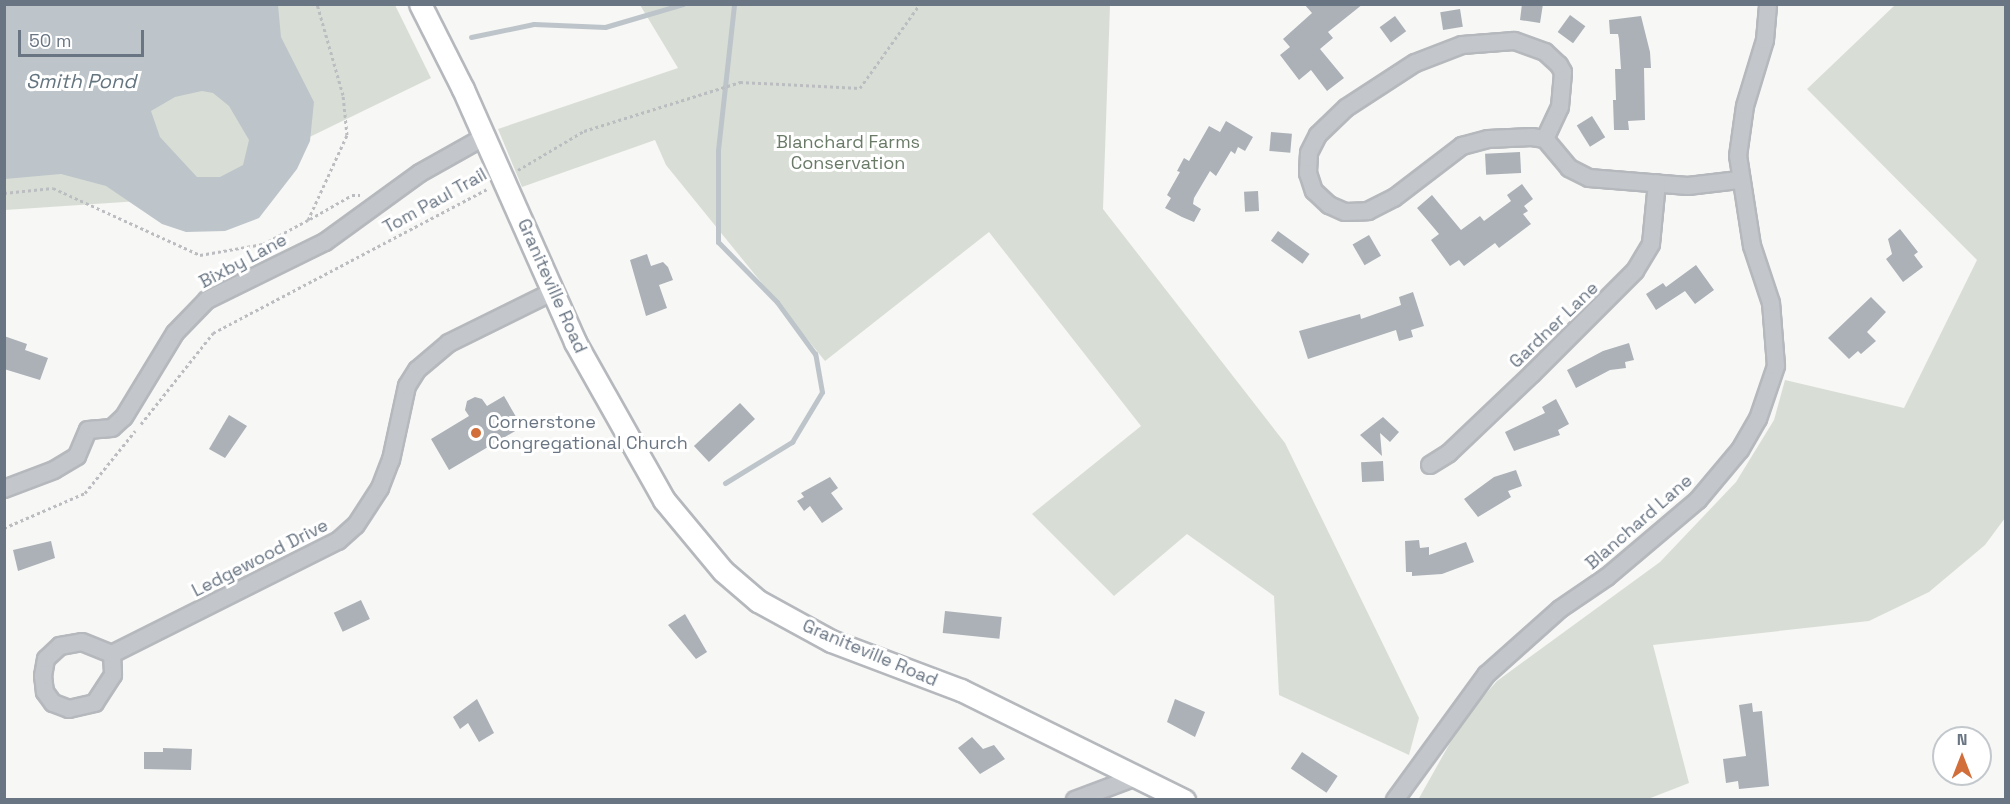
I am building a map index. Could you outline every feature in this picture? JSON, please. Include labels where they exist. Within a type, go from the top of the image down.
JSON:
[{"type":"main road","name":"Graniteville Road","points":[[420,4],[504,178],[575,342],[664,500],[723,571],[753,597],[831,640],[961,690],[1184,800]]},
{"type":"street","name":"Blanchard Lane","points":[[1395,800],[1486,675],[1560,609],[1607,577],[1698,500],[1740,450],[1758,419],[1776,366],[1771,303],[1752,246],[1739,180],[1744,106],[1766,40],[1768,4]]},
{"type":"street","points":[[1514,41],[1545,52],[1559,64],[1563,72],[1560,106],[1545,139],[1488,139],[1462,146],[1394,198],[1355,213],[1324,201],[1314,191],[1308,173],[1309,153],[1318,135],[1346,108],[1415,63],[1462,45],[1514,41]]},
{"type":"street","name":"Bixby Lane","points":[[4,489],[54,470],[77,456],[88,430],[112,428],[124,417],[175,333],[207,300],[324,242],[386,196],[484,137]]},
{"type":"street","points":[[1545,139],[1569,168],[1589,178],[1688,186],[1739,180]]},
{"type":"street","name":"Gardner Lane","points":[[1430,465],[1449,453],[1625,283],[1651,244],[1657,183]]},
{"type":"street","name":"Ledgewood Drive","points":[[112,654],[338,541],[356,525],[380,488],[391,460],[407,386],[417,370],[448,342],[552,292]]},
{"type":"street","points":[[82,642],[112,654],[113,675],[95,703],[69,709],[53,703],[45,692],[43,676],[46,660],[60,646],[82,642]]},
{"type":"street","points":[[1075,800],[1136,777]]},
{"type":"path","points":[[308,219],[347,135],[343,95],[317,4]]},
{"type":"path","name":"Tom Paul Trail","points":[[4,528],[85,493],[213,333],[456,208],[584,131],[736,83],[860,88],[920,4]]},
{"type":"path","points":[[4,193],[53,188],[200,255],[263,244],[352,195],[386,196]]},
{"type":"green space","name":"Smith Pond","points":[[5,5],[395,5],[431,78],[184,198],[5,210]]},
{"type":"green space","name":"Blanchard Farms Conservation","points":[[640,5],[1110,5],[1103,209],[1285,443],[1419,718],[1409,755],[1279,695],[1274,596],[1187,534],[1114,596],[1032,514],[1141,426],[989,232],[825,361],[666,165],[655,140],[522,187],[498,129],[678,68]]},
{"type":"green space","points":[[1895,5],[2005,5],[2005,518],[1985,545],[1929,592],[1869,621],[1653,645],[1689,783],[1648,799],[1418,800],[1464,718],[1497,681],[1660,562],[1736,482],[1774,420],[1785,380],[1904,408],[1977,260],[1807,89]]},
{"type":"water","name":"Smith Pond","points":[[5,4],[278,5],[281,37],[314,102],[310,141],[297,169],[259,218],[225,231],[186,232],[162,224],[106,186],[61,174],[5,179]],"holes":[[[202,91],[213,93],[229,106],[249,140],[243,165],[220,177],[197,177],[160,137],[151,111],[175,97]]]},
{"type":"building","points":[[1304,4],[1363,4],[1328,32],[1333,38],[1320,49],[1344,78],[1327,91],[1311,70],[1299,80],[1280,55],[1290,47],[1283,39],[1312,13]]},
{"type":"building","points":[[1522,4],[1543,4],[1540,23],[1520,20]]},
{"type":"building","points":[[1460,9],[1463,27],[1443,30],[1440,12]]},
{"type":"building","points":[[1570,15],[1585,26],[1573,43],[1558,32]]},
{"type":"building","points":[[1395,16],[1406,31],[1391,43],[1380,27]]},
{"type":"building","points":[[1641,16],[1650,52],[1651,68],[1644,68],[1645,120],[1628,121],[1629,130],[1614,130],[1615,69],[1621,69],[1618,34],[1610,34],[1609,20]]},
{"type":"building","points":[[1592,116],[1605,137],[1590,147],[1577,126]]},
{"type":"building","points":[[1226,121],[1253,137],[1245,151],[1238,147],[1235,154],[1231,151],[1216,176],[1210,171],[1194,198],[1193,204],[1201,209],[1194,222],[1165,208],[1171,198],[1167,195],[1180,172],[1177,171],[1184,158],[1189,161],[1209,126],[1220,132]]},
{"type":"building","points":[[1271,132],[1292,134],[1290,153],[1269,151]]},
{"type":"building","points":[[1520,152],[1521,173],[1486,175],[1485,154]]},
{"type":"building","points":[[1522,184],[1533,199],[1524,206],[1528,211],[1523,214],[1531,224],[1499,248],[1495,243],[1464,266],[1459,260],[1450,266],[1431,240],[1439,234],[1417,208],[1432,195],[1461,230],[1480,216],[1484,221],[1511,201],[1507,195]]},
{"type":"building","points":[[1258,191],[1259,211],[1245,212],[1244,192]]},
{"type":"building","points":[[1900,229],[1918,252],[1914,255],[1923,267],[1903,282],[1886,259],[1892,254],[1888,239]]},
{"type":"building","points":[[1278,231],[1310,254],[1302,264],[1271,241]]},
{"type":"building","points":[[1369,235],[1381,256],[1365,265],[1353,244]]},
{"type":"building","points":[[647,254],[651,266],[663,262],[668,267],[673,280],[659,285],[667,308],[646,316],[630,260]]},
{"type":"building","points":[[1696,265],[1714,290],[1695,304],[1685,291],[1656,310],[1646,294],[1663,283],[1666,287]]},
{"type":"building","points":[[1413,292],[1424,326],[1411,330],[1413,337],[1399,341],[1396,330],[1308,359],[1299,331],[1360,314],[1361,319],[1401,305],[1399,297]]},
{"type":"building","points":[[1871,297],[1886,312],[1867,332],[1876,341],[1861,354],[1858,351],[1849,359],[1828,338]]},
{"type":"building","points":[[4,336],[27,344],[25,350],[48,358],[40,380],[4,369]]},
{"type":"building","points":[[1629,343],[1634,360],[1625,362],[1626,368],[1610,370],[1576,388],[1567,370],[1603,351]]},
{"type":"building","name":"Cornerstone Congregational Church","points":[[504,396],[522,427],[449,470],[431,439],[469,416],[465,410],[467,401],[475,397],[482,399],[487,406]]},
{"type":"building","points":[[1556,399],[1569,424],[1558,430],[1560,435],[1514,451],[1505,432],[1545,413],[1542,407]]},
{"type":"building","points":[[740,403],[755,419],[709,462],[694,446]]},
{"type":"building","points":[[229,415],[247,426],[225,458],[209,449]]},
{"type":"building","points":[[1383,417],[1399,432],[1390,442],[1380,433],[1382,456],[1360,435]]},
{"type":"building","points":[[1383,461],[1384,481],[1362,482],[1361,462]]},
{"type":"building","points":[[1516,470],[1522,486],[1508,491],[1511,497],[1478,517],[1464,499],[1494,477]]},
{"type":"building","points":[[830,477],[838,488],[831,493],[843,509],[822,523],[810,506],[804,511],[797,501],[804,497],[801,493]]},
{"type":"building","points":[[1419,540],[1420,548],[1429,547],[1429,555],[1466,542],[1474,562],[1442,574],[1412,576],[1412,572],[1406,572],[1405,541]]},
{"type":"building","points":[[51,541],[55,558],[18,571],[13,550]]},
{"type":"building","points":[[361,600],[370,619],[343,632],[334,613]]},
{"type":"building","points":[[945,611],[1002,617],[999,639],[943,633]]},
{"type":"building","points":[[685,614],[707,652],[696,659],[668,625]]},
{"type":"building","points":[[477,699],[494,733],[479,742],[468,723],[460,729],[453,717]]},
{"type":"building","points":[[1175,699],[1205,712],[1195,737],[1167,722]]},
{"type":"building","points":[[1752,703],[1753,712],[1762,711],[1769,786],[1739,789],[1738,781],[1726,783],[1723,759],[1746,756],[1739,705]]},
{"type":"building","points":[[972,737],[983,749],[994,745],[1005,759],[980,774],[958,748]]},
{"type":"building","points":[[163,748],[192,749],[191,770],[144,769],[144,752],[163,752]]},
{"type":"building","points":[[1302,752],[1338,776],[1326,793],[1291,769]]},
{"type":"waterway","points":[[471,37],[534,24],[605,27],[683,4]]},
{"type":"waterway","points":[[725,483],[792,442],[822,392],[815,354],[777,302],[718,242],[718,150],[734,4]]},
{"type":"place","name":"Cornerstone Congregational Church","points":[[476,433]]}]
